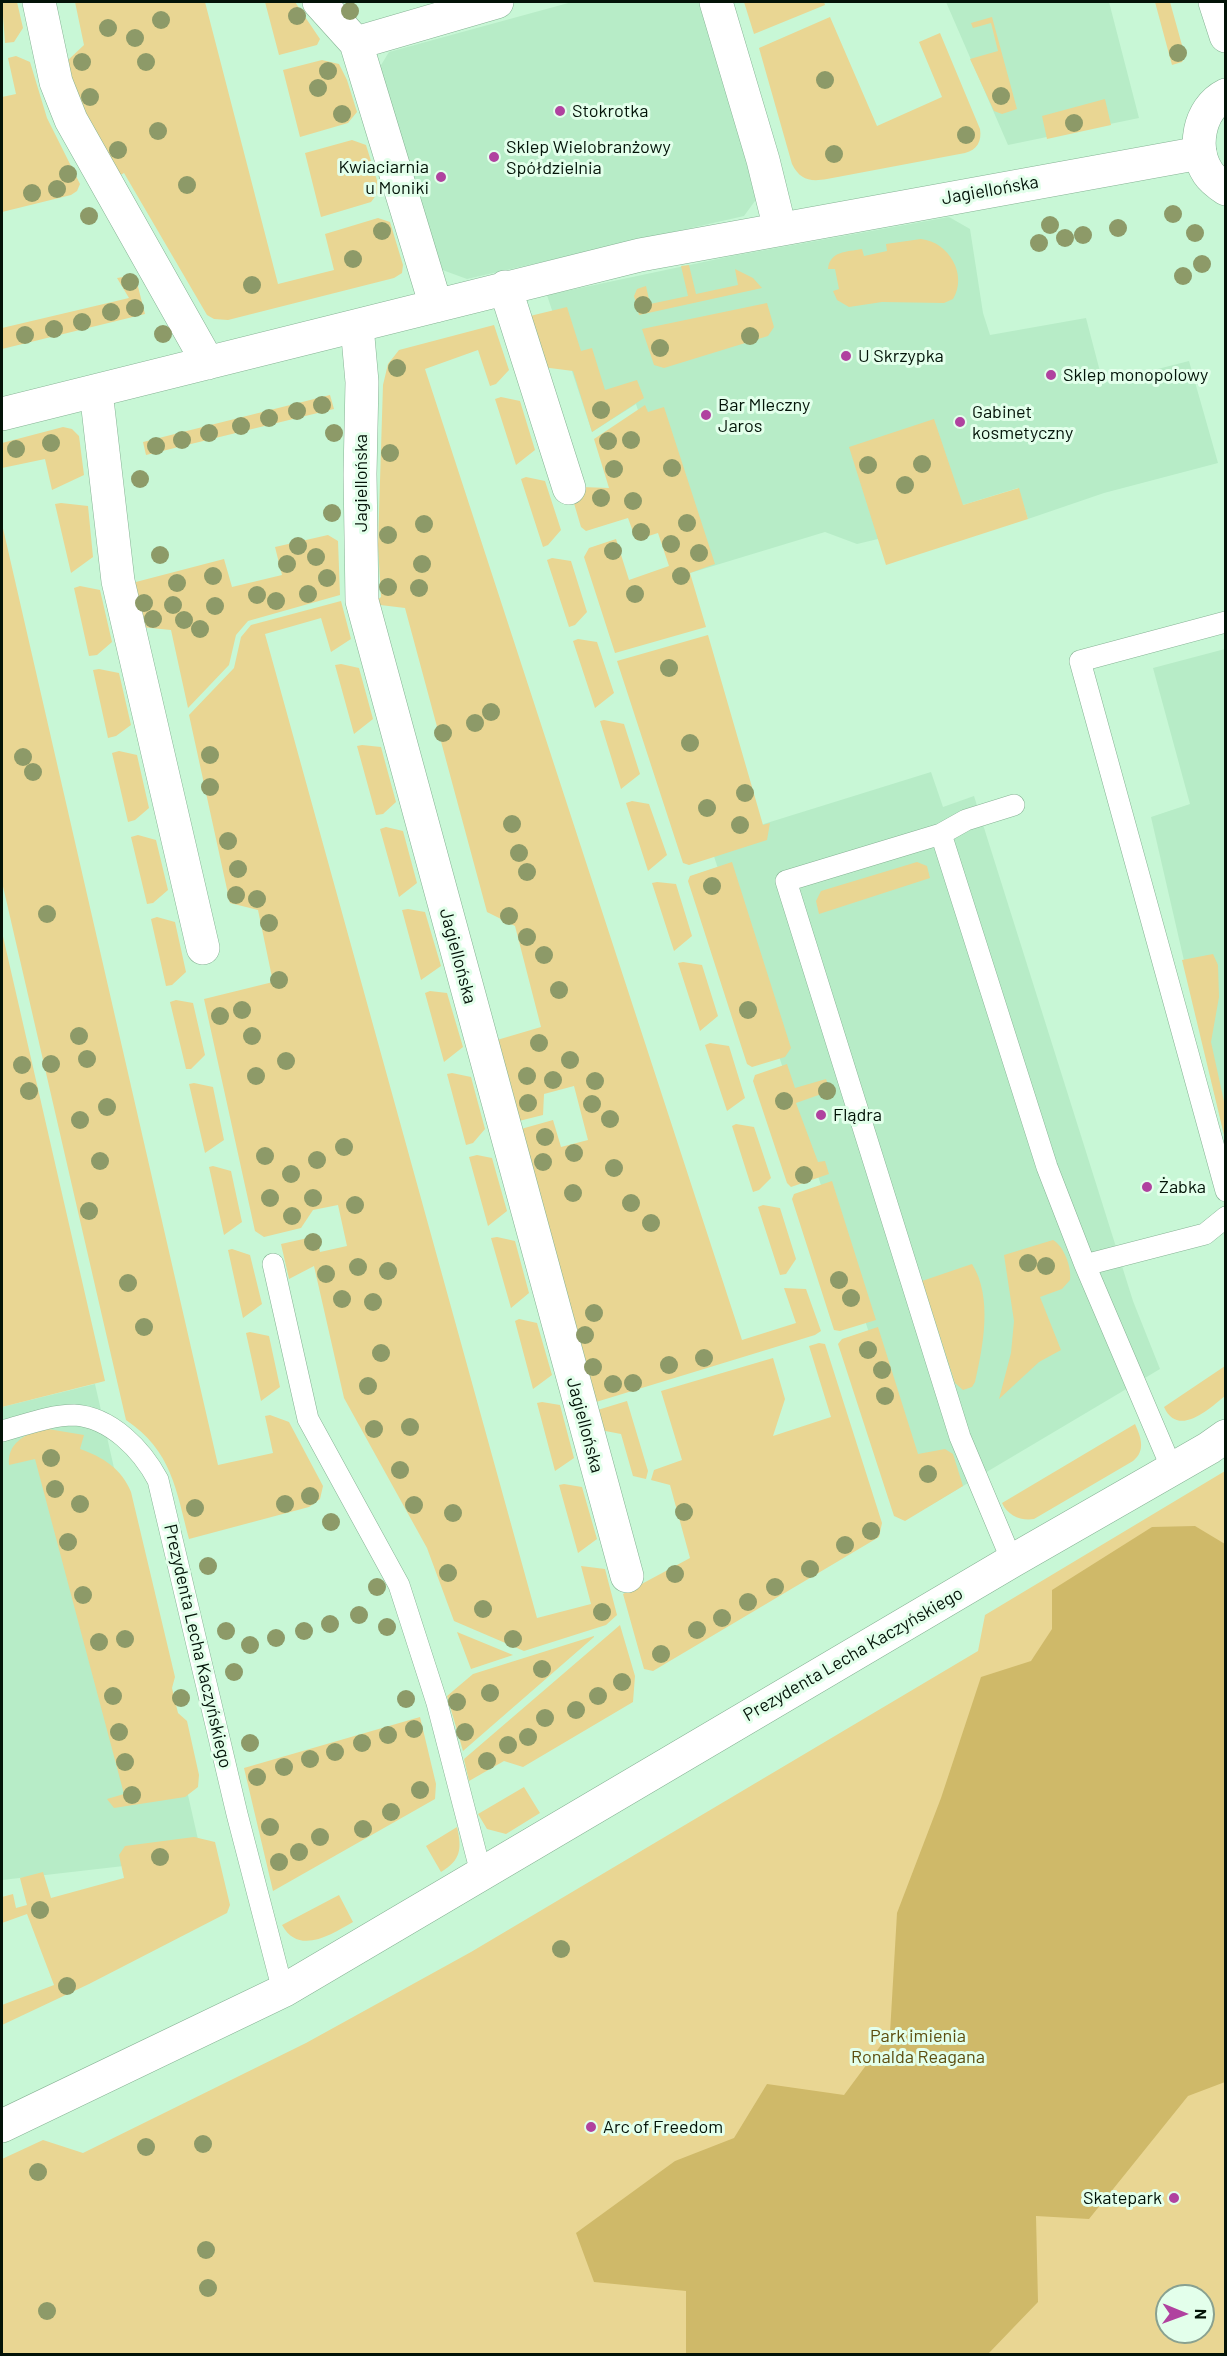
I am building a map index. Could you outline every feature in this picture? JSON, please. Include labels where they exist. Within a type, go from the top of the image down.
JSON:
[{"type":"street","points":[[39,2],[56,82],[71,120],[208,363]]},
{"type":"street","points":[[319,2],[356,43],[436,306]]},
{"type":"street","points":[[356,43],[497,2]]},
{"type":"street","points":[[716,2],[763,160],[780,229]]},
{"type":"street","points":[[1215,2],[1226,36]]},
{"type":"street","points":[[1226,95],[1207,112],[1199,131],[1200,153],[1209,174],[1226,189]]},
{"type":"street","name":"Jagiellońska","points":[[2,414],[632,257],[1200,153]]},
{"type":"street","points":[[506,287],[569,488]]},
{"type":"street","name":"Jagiellońska","points":[[357,326],[362,382],[360,474],[362,601],[627,1576]]},
{"type":"street","points":[[96,391],[118,581],[203,948]]},
{"type":"street","name":"Prezydenta Lecha Kaczyńskiego","points":[[2,2126],[283,1991],[1226,1436]]},
{"type":"lane","points":[[1226,622],[1080,661],[1103,780],[1226,1191]]},
{"type":"lane","points":[[1011,1561],[960,1437],[786,881],[941,834],[966,820],[1014,805]]},
{"type":"lane","points":[[941,834],[1047,1167],[1085,1265],[1172,1469]]},
{"type":"lane","points":[[1085,1265],[1205,1234],[1226,1217]]},
{"type":"lane","points":[[273,1264],[308,1419],[399,1585],[437,1703],[481,1873]]},
{"type":"lane","name":"Prezydenta Lecha Kaczyńskiego","points":[[2,1431],[56,1416],[75,1415],[93,1419],[123,1436],[138,1449],[158,1480],[237,1814],[283,1991]]},
{"type":"shaded area","points":[[572,2],[705,2],[763,190],[744,216],[467,279],[437,268],[378,70],[389,52]]},
{"type":"shaded area","points":[[946,2],[1109,2],[1139,118],[1008,145]]},
{"type":"shaded area","points":[[949,217],[970,229],[983,313],[990,335],[1086,318],[1103,383],[1189,361],[1218,463],[1104,493],[1028,519],[1018,488],[963,505],[878,539],[857,544],[825,532],[690,573],[636,404],[592,432],[547,295],[732,256]]},
{"type":"shaded area","points":[[1225,649],[1225,1139],[1151,817],[1190,804],[1153,668]]},
{"type":"shaded area","points":[[931,772],[943,807],[974,796],[1133,1301],[1160,1369],[926,1508],[709,841]]},
{"type":"shaded area","points":[[95,1384],[202,1857],[2,1880],[2,1407]]},
{"type":"green space","points":[[2,2],[17,2],[23,28],[14,42],[5,43]]},
{"type":"green space","points":[[75,2],[205,2],[278,284],[334,270],[325,234],[378,218],[390,222],[403,265],[402,273],[394,278],[228,320],[214,319],[207,315],[124,173],[117,177],[79,104],[66,62],[84,45]]},
{"type":"green space","points":[[265,2],[295,2],[320,39],[317,45],[279,55]]},
{"type":"green space","points":[[744,2],[824,2],[825,5],[754,34]]},
{"type":"green space","points":[[1155,2],[1170,2],[1185,56],[1182,62],[1172,65]]},
{"type":"green space","points":[[830,17],[877,126],[942,97],[919,42],[940,33],[980,129],[976,147],[965,153],[827,179],[811,180],[798,174],[792,164],[759,48]]},
{"type":"green space","points":[[992,17],[1017,109],[1002,114],[994,111],[970,59],[998,51],[991,23],[973,28],[971,23]]},
{"type":"green space","points":[[16,56],[30,62],[47,118],[80,184],[77,191],[71,195],[2,212],[2,97],[16,94],[8,58]]},
{"type":"green space","points":[[322,60],[339,64],[347,80],[357,112],[348,123],[300,137],[283,70]]},
{"type":"green space","points":[[1105,99],[1111,125],[1047,139],[1042,116]]},
{"type":"green space","points":[[352,140],[366,145],[380,190],[371,202],[321,217],[305,153]]},
{"type":"green space","points":[[921,239],[940,246],[953,261],[958,280],[953,299],[944,303],[882,302],[849,307],[837,300],[833,291],[839,289],[835,269],[828,269],[829,263],[835,256],[862,249],[864,256],[887,251],[886,244]]},
{"type":"green space","points":[[689,265],[696,294],[738,285],[735,269],[753,278],[762,288],[639,315],[634,296],[637,289],[646,286],[650,304],[688,296],[681,266]]},
{"type":"green space","points":[[135,275],[145,314],[2,349],[2,328],[129,298],[117,278]]},
{"type":"green space","points":[[767,303],[774,327],[768,336],[664,368],[654,365],[642,329]]},
{"type":"green space","points":[[567,307],[581,351],[592,348],[605,390],[637,380],[644,398],[592,432],[573,371],[542,367],[530,316]]},
{"type":"green space","points":[[494,325],[509,370],[496,384],[490,386],[478,350],[425,369],[742,1340],[796,1323],[784,1288],[806,1289],[821,1331],[815,1335],[596,1402],[521,1129],[553,1120],[561,1147],[588,1140],[574,1086],[544,1094],[543,1115],[519,1121],[497,1040],[541,1027],[515,926],[487,912],[405,608],[372,604],[381,597],[378,545],[383,385],[388,364],[399,350]]},
{"type":"green space","points":[[330,395],[334,409],[146,455],[143,442]]},
{"type":"green space","points":[[501,397],[520,401],[535,450],[516,465],[495,399]]},
{"type":"green space","points":[[645,405],[648,412],[664,407],[715,564],[690,573],[706,627],[615,653],[584,557],[589,548],[616,539],[629,580],[669,566],[658,533],[636,540],[628,518],[586,531],[581,527],[573,500],[583,496],[581,487],[609,488],[594,439]]},
{"type":"green space","points":[[934,419],[963,505],[1019,488],[1028,519],[886,565],[849,447]]},
{"type":"green space","points":[[63,427],[72,429],[79,436],[84,475],[52,490],[45,459],[2,468],[2,443]]},
{"type":"green space","points":[[526,477],[545,481],[561,530],[548,545],[543,547],[521,479]]},
{"type":"green space","points":[[55,504],[88,506],[93,557],[71,573]]},
{"type":"green space","points":[[2,524],[218,1465],[273,1453],[265,1416],[270,1415],[289,1422],[323,1486],[320,1499],[309,1507],[189,1539],[175,1488],[163,1458],[141,1432],[126,1420],[2,882]]},
{"type":"green space","points":[[328,535],[338,541],[340,595],[248,621],[236,635],[229,665],[188,708],[171,630],[141,627],[132,583],[224,559],[232,587],[282,575],[275,547]]},
{"type":"green space","points":[[552,558],[571,561],[587,612],[575,625],[569,627],[547,560]]},
{"type":"green space","points":[[80,586],[100,590],[112,642],[97,655],[89,656],[74,588]]},
{"type":"green space","points":[[341,601],[351,639],[331,652],[321,618],[265,634],[537,1618],[591,1604],[581,1566],[605,1569],[617,1615],[606,1625],[524,1651],[454,1621],[427,1548],[344,1398],[314,1266],[289,1279],[281,1244],[317,1236],[320,1252],[347,1246],[338,1205],[313,1210],[301,1228],[264,1237],[255,1231],[204,999],[273,982],[258,910],[230,903],[189,715],[234,668],[241,637],[251,625]]},
{"type":"green space","points":[[708,635],[763,825],[770,823],[767,840],[689,865],[683,863],[617,661]]},
{"type":"green space","points":[[578,639],[597,642],[614,693],[595,708],[573,641]]},
{"type":"green space","points":[[335,665],[359,668],[373,719],[354,734]]},
{"type":"green space","points":[[93,670],[119,673],[131,725],[116,736],[108,738]]},
{"type":"green space","points":[[600,721],[624,724],[640,774],[621,789]]},
{"type":"green space","points":[[357,746],[381,747],[396,802],[383,814],[376,815]]},
{"type":"green space","points":[[119,751],[137,755],[149,808],[135,820],[128,822],[112,753]]},
{"type":"green space","points":[[632,801],[649,804],[667,855],[648,871],[626,803]]},
{"type":"green space","points":[[386,827],[403,831],[417,883],[399,897],[380,829]]},
{"type":"green space","points":[[138,835],[156,840],[168,890],[153,903],[147,904],[131,837]]},
{"type":"green space","points":[[732,862],[791,1048],[785,1057],[752,1067],[747,1064],[688,881],[690,876]]},
{"type":"green space","points":[[917,862],[927,866],[930,878],[819,914],[816,901],[821,891]]},
{"type":"green space","points":[[652,883],[676,884],[692,936],[674,951]]},
{"type":"green space","points":[[402,910],[425,912],[441,966],[421,980]]},
{"type":"green space","points":[[157,917],[175,922],[186,972],[172,985],[166,986],[151,919]]},
{"type":"green space","points":[[2,932],[105,1381],[2,1407]]},
{"type":"green space","points":[[1213,954],[1218,965],[1219,997],[1211,1042],[1225,1106],[1225,1139],[1182,960]]},
{"type":"green space","points":[[678,963],[702,965],[718,1016],[700,1031]]},
{"type":"green space","points":[[430,991],[447,993],[463,1047],[444,1062],[425,993]]},
{"type":"green space","points":[[176,1000],[193,1003],[205,1055],[191,1069],[186,1069],[170,1002]]},
{"type":"green space","points":[[710,1043],[729,1046],[745,1098],[727,1111],[705,1045]]},
{"type":"green space","points":[[787,1064],[795,1088],[826,1079],[830,1091],[796,1103],[818,1162],[825,1161],[829,1174],[791,1187],[787,1183],[753,1081],[755,1075]]},
{"type":"green space","points":[[447,1074],[471,1077],[485,1129],[473,1143],[466,1145]]},
{"type":"green space","points":[[189,1084],[213,1087],[224,1140],[205,1153]]},
{"type":"green space","points":[[736,1124],[754,1127],[771,1178],[759,1190],[753,1192],[732,1126]]},
{"type":"green space","points":[[477,1155],[492,1158],[507,1211],[488,1226],[469,1157]]},
{"type":"green space","points":[[209,1167],[231,1171],[242,1222],[224,1235]]},
{"type":"green space","points":[[832,1181],[876,1320],[840,1331],[834,1330],[792,1199],[794,1194]]},
{"type":"green space","points":[[763,1205],[780,1208],[796,1259],[786,1274],[780,1275],[758,1207]]},
{"type":"green space","points":[[491,1238],[515,1241],[529,1293],[511,1308]]},
{"type":"green space","points":[[1053,1240],[1061,1247],[1066,1258],[1070,1280],[1062,1289],[1040,1297],[1061,1350],[1039,1362],[999,1399],[1011,1353],[1014,1321],[1004,1255]]},
{"type":"green space","points":[[232,1249],[250,1255],[262,1304],[243,1318],[228,1250]]},
{"type":"green space","points":[[972,1264],[982,1291],[983,1338],[975,1382],[972,1387],[963,1390],[955,1383],[922,1281]]},
{"type":"green space","points":[[519,1319],[537,1323],[552,1375],[533,1389],[515,1321]]},
{"type":"green space","points":[[878,1327],[918,1454],[945,1449],[953,1454],[963,1486],[905,1521],[894,1516],[838,1344],[842,1339]]},
{"type":"green space","points":[[246,1333],[269,1336],[280,1387],[261,1401]]},
{"type":"green space","points":[[825,1344],[882,1523],[879,1537],[653,1671],[644,1669],[623,1594],[690,1558],[670,1485],[651,1480],[654,1470],[682,1460],[661,1391],[773,1358],[785,1399],[773,1436],[831,1417],[809,1346]]},
{"type":"green space","points":[[1225,1366],[1225,1396],[1194,1418],[1185,1421],[1170,1416],[1164,1407]]},
{"type":"green space","points":[[627,1401],[648,1471],[646,1479],[633,1476],[621,1434],[595,1429],[591,1412]]},
{"type":"green space","points":[[537,1403],[560,1405],[574,1458],[555,1471]]},
{"type":"green space","points":[[1135,1424],[1141,1448],[1133,1461],[1034,1519],[1015,1517],[1005,1508],[1002,1503]]},
{"type":"green space","points":[[42,1428],[84,1435],[80,1449],[96,1456],[117,1470],[131,1492],[175,1677],[172,1688],[178,1713],[187,1721],[199,1775],[198,1787],[185,1797],[114,1808],[107,1799],[124,1794],[35,1459],[9,1465],[9,1457],[14,1445]]},
{"type":"green space","name":"Park imienia Ronalda Reagana","points":[[1225,1471],[1225,2354],[2,2354],[2,2159],[43,2140],[83,2153],[306,2043],[471,1952],[978,1651],[985,1615]]},
{"type":"green space","points":[[559,1485],[582,1487],[597,1539],[578,1553]]},
{"type":"green space","points":[[1195,1526],[1225,1544],[1225,2082],[1188,2096],[1089,2219],[1036,2216],[1038,2302],[988,2354],[686,2354],[686,2291],[594,2282],[576,2233],[675,2161],[734,2138],[767,2084],[844,2095],[890,2033],[897,1913],[941,1798],[981,1677],[1031,1661],[1052,1629],[1052,1590],[1152,1527]]},
{"type":"green space","points":[[620,1625],[635,1676],[633,1702],[523,1767],[504,1761],[469,1781],[464,1759]]},
{"type":"green space","points":[[457,1632],[513,1655],[471,1669]]},
{"type":"green space","points":[[594,1636],[463,1751],[447,1696],[473,1674]]},
{"type":"green space","points":[[420,1717],[436,1784],[435,1799],[273,1891],[244,1768]]},
{"type":"green space","points":[[524,1787],[540,1813],[506,1834],[487,1829],[478,1814]]},
{"type":"green space","points":[[457,1827],[458,1853],[453,1863],[441,1872],[426,1846]]},
{"type":"green space","points":[[194,1837],[215,1842],[230,1905],[227,1913],[89,1984],[2,2025],[2,2005],[54,1985],[27,1914],[2,1923],[2,1897],[13,1894],[16,1908],[27,1905],[20,1878],[43,1872],[51,1898],[124,1878],[119,1855],[125,1846]]},
{"type":"green space","points":[[339,1895],[353,1922],[335,1932],[316,1940],[306,1941],[289,1934],[282,1925]]},
{"type":"place","name":"Stokrotka","points":[[560,111]]},
{"type":"place","name":"Sklep Wielobranżowy Spółdzielnia","points":[[494,157]]},
{"type":"place","name":"Kwiaciarnia u Moniki","points":[[441,177]]},
{"type":"place","name":"U Skrzypka","points":[[846,356]]},
{"type":"place","name":"Sklep monopolowy","points":[[1051,375]]},
{"type":"place","name":"Bar Mleczny Jaros","points":[[706,415]]},
{"type":"place","name":"Gabinet kosmetyczny","points":[[960,422]]},
{"type":"place","name":"Flądra","points":[[821,1115]]},
{"type":"place","name":"Żabka","points":[[1147,1187]]},
{"type":"place","name":"Arc of Freedom","points":[[591,2127]]},
{"type":"place","name":"Skatepark","points":[[1174,2198]]}]
